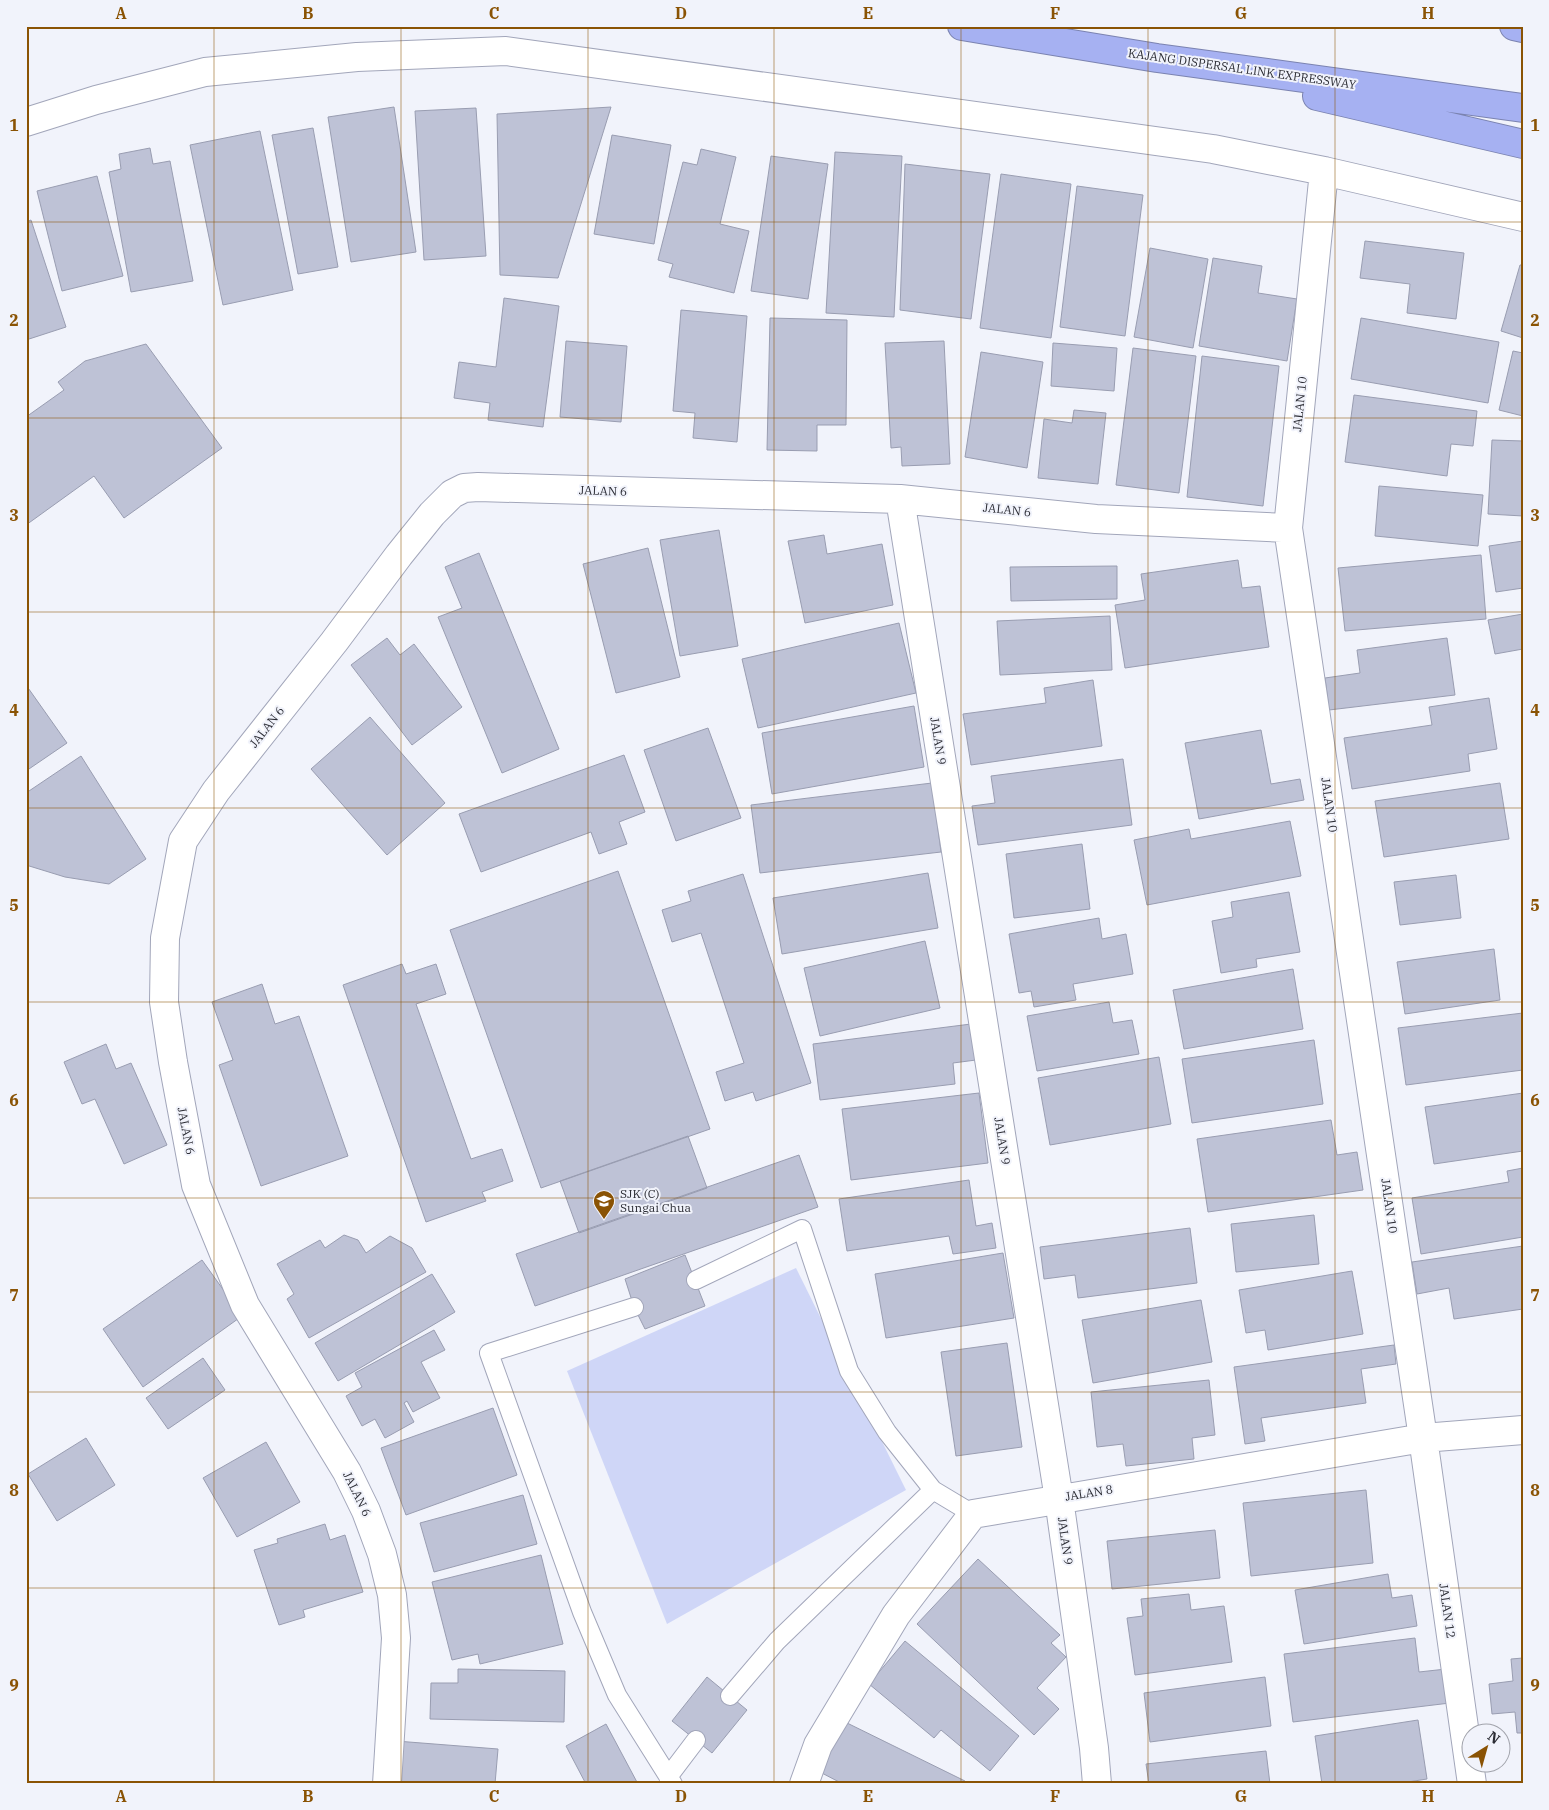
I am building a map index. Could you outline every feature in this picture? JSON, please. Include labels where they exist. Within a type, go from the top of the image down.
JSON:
[{"type":"highway","name":"KAJANG DISPERSAL LINK EXPRESSWAY","points":[[962,26],[1157,58],[1523,108]]},
{"type":"highway","points":[[1514,26],[1523,28]]},
{"type":"highway","points":[[1157,58],[1523,144]]},
{"type":"street","points":[[26,122],[96,100],[205,72],[357,57],[506,51],[1213,150],[1324,171],[1523,217]]},
{"type":"street","name":"JALAN 10","points":[[1324,171],[1288,528],[1423,1438]]},
{"type":"street","name":"JALAN 6","points":[[387,1784],[396,1638],[392,1595],[382,1554],[366,1512],[347,1472],[245,1305],[196,1185],[173,1062],[164,1002],[166,938],[183,841],[216,791],[334,642],[399,555],[442,503],[452,494],[464,488],[900,499],[1096,519],[1288,528]]},
{"type":"street","name":"JALAN 9","points":[[900,499],[1059,1499],[1094,1748],[1097,1784]]},
{"type":"street","name":"JALAN 8","points":[[973,1514],[1423,1438],[1523,1430]]},
{"type":"street","name":"JALAN 12","points":[[1423,1438],[1472,1784]]},
{"type":"street","points":[[804,1784],[818,1745],[896,1615],[973,1514]]},
{"type":"lane","points":[[696,1280],[802,1229],[849,1371],[887,1432],[933,1490],[973,1514]]},
{"type":"lane","points":[[634,1307],[489,1353],[582,1612],[617,1695],[671,1780],[696,1740]]},
{"type":"lane","points":[[730,1696],[777,1641],[933,1490]]},
{"type":"shaded area","points":[[796,1268],[906,1490],[667,1624],[567,1371]]},
{"type":"building","points":[[394,107],[416,252],[351,262],[328,117]]},
{"type":"building","points":[[611,107],[558,278],[500,275],[497,114]]},
{"type":"building","points":[[476,108],[486,256],[424,260],[415,111]]},
{"type":"building","points":[[313,128],[338,267],[298,274],[272,135]]},
{"type":"building","points":[[260,131],[293,290],[223,305],[190,145]]},
{"type":"building","points":[[612,135],[671,145],[654,244],[594,234]]},
{"type":"building","points":[[150,148],[153,164],[170,161],[193,281],[131,292],[109,172],[121,169],[119,154]]},
{"type":"building","points":[[701,149],[736,157],[720,224],[749,231],[734,293],[669,277],[673,264],[658,260],[683,162],[697,165]]},
{"type":"building","points":[[835,152],[902,156],[894,317],[826,313]]},
{"type":"building","points":[[771,156],[828,164],[808,299],[751,291]]},
{"type":"building","points":[[905,164],[990,174],[971,319],[900,310]]},
{"type":"building","points":[[1001,174],[1071,184],[1051,338],[980,328]]},
{"type":"building","points":[[97,176],[123,276],[62,291],[37,191]]},
{"type":"building","points":[[1077,186],[1143,195],[1125,336],[1060,327]]},
{"type":"building","points":[[31,220],[66,327],[26,340],[26,222]]},
{"type":"building","points":[[1365,241],[1464,253],[1456,319],[1407,313],[1410,284],[1360,278]]},
{"type":"building","points":[[1150,248],[1208,259],[1193,348],[1134,337]]},
{"type":"building","points":[[1213,258],[1262,266],[1258,293],[1297,299],[1287,361],[1199,346]]},
{"type":"building","points":[[1520,265],[1523,265],[1523,338],[1501,331]]},
{"type":"building","points":[[504,298],[559,306],[543,427],[488,420],[490,403],[454,398],[459,362],[496,367]]},
{"type":"building","points":[[681,310],[747,316],[737,442],[693,438],[695,413],[673,411]]},
{"type":"building","points":[[770,318],[847,320],[846,425],[817,425],[817,451],[767,450]]},
{"type":"building","points":[[1361,318],[1499,342],[1488,403],[1351,379]]},
{"type":"building","points":[[566,341],[627,346],[621,422],[560,417]]},
{"type":"building","points":[[944,341],[950,464],[902,466],[901,447],[891,448],[885,343]]},
{"type":"building","points":[[1053,343],[1117,348],[1114,391],[1051,386]]},
{"type":"building","points":[[146,344],[222,448],[124,518],[94,476],[26,525],[26,417],[64,390],[58,382],[85,361]]},
{"type":"building","points":[[1133,348],[1196,356],[1179,493],[1116,485]]},
{"type":"building","points":[[1513,351],[1523,353],[1523,416],[1499,410]]},
{"type":"building","points":[[981,352],[1043,362],[1027,468],[965,457]]},
{"type":"building","points":[[1202,356],[1279,366],[1263,506],[1187,497]]},
{"type":"building","points":[[1354,395],[1477,411],[1473,446],[1451,444],[1447,476],[1345,462]]},
{"type":"building","points":[[1074,410],[1106,413],[1098,484],[1038,478],[1044,419],[1072,423]]},
{"type":"building","points":[[1492,440],[1523,441],[1523,516],[1488,514]]},
{"type":"building","points":[[1379,486],[1483,495],[1478,546],[1375,536]]},
{"type":"building","points":[[719,530],[738,646],[680,656],[660,540]]},
{"type":"building","points":[[824,535],[827,554],[882,544],[893,605],[805,623],[788,541]]},
{"type":"building","points":[[1523,541],[1523,588],[1496,592],[1489,546]]},
{"type":"building","points":[[648,548],[680,677],[616,693],[583,564]]},
{"type":"building","points":[[479,553],[559,749],[502,773],[438,617],[462,608],[445,567]]},
{"type":"building","points":[[1481,555],[1486,619],[1345,631],[1338,568]]},
{"type":"building","points":[[1238,560],[1242,588],[1260,586],[1269,647],[1125,668],[1115,605],[1145,600],[1141,574]]},
{"type":"building","points":[[1117,566],[1117,599],[1011,601],[1010,567]]},
{"type":"building","points":[[1523,614],[1523,649],[1495,654],[1488,620]]},
{"type":"building","points":[[1110,616],[1112,670],[1000,675],[997,621]]},
{"type":"building","points":[[899,623],[916,693],[758,728],[742,659]]},
{"type":"building","points":[[387,638],[400,655],[414,644],[462,707],[412,745],[351,665]]},
{"type":"building","points":[[1447,638],[1455,695],[1329,710],[1325,678],[1360,673],[1357,650]]},
{"type":"building","points":[[1093,680],[1102,746],[971,765],[963,714],[1046,703],[1044,688]]},
{"type":"building","points":[[26,685],[67,743],[26,771]]},
{"type":"building","points":[[1489,698],[1497,749],[1468,754],[1470,771],[1352,789],[1344,738],[1432,725],[1429,707]]},
{"type":"building","points":[[914,706],[924,767],[772,794],[762,733]]},
{"type":"building","points":[[370,717],[445,803],[387,855],[311,769]]},
{"type":"building","points":[[708,728],[741,818],[676,841],[644,750]]},
{"type":"building","points":[[1261,730],[1271,784],[1300,779],[1304,800],[1199,819],[1185,743]]},
{"type":"building","points":[[624,755],[645,812],[619,822],[627,844],[599,854],[591,832],[481,872],[459,814]]},
{"type":"building","points":[[81,756],[146,859],[109,884],[65,877],[26,865],[26,793]]},
{"type":"building","points":[[1123,759],[1132,825],[978,845],[972,806],[995,803],[991,776]]},
{"type":"building","points":[[932,783],[941,852],[760,873],[751,805]]},
{"type":"building","points":[[1500,783],[1509,839],[1384,857],[1375,801]]},
{"type":"building","points":[[1290,821],[1301,876],[1147,905],[1134,840],[1189,829],[1191,839]]},
{"type":"building","points":[[1082,844],[1090,909],[1014,918],[1006,854]]},
{"type":"building","points":[[618,871],[710,1129],[541,1188],[450,930]]},
{"type":"building","points":[[928,873],[938,928],[782,954],[773,898]]},
{"type":"building","points":[[743,874],[811,1083],[756,1101],[753,1092],[725,1101],[716,1072],[744,1063],[701,933],[672,942],[662,910],[691,901],[688,891]]},
{"type":"building","points":[[1456,875],[1461,918],[1400,925],[1394,882]]},
{"type":"building","points":[[1289,892],[1300,952],[1256,959],[1257,967],[1221,973],[1212,921],[1233,917],[1231,902]]},
{"type":"building","points":[[1099,918],[1102,939],[1126,934],[1133,974],[1073,984],[1076,1000],[1034,1007],[1031,991],[1019,993],[1009,934]]},
{"type":"building","points":[[925,941],[940,1008],[820,1036],[804,968]]},
{"type":"building","points":[[1494,949],[1500,1000],[1405,1014],[1397,962]]},
{"type":"building","points":[[402,964],[406,974],[436,964],[446,994],[416,1004],[471,1159],[502,1149],[513,1181],[482,1192],[486,1201],[426,1222],[343,985]]},
{"type":"building","points":[[1293,969],[1303,1029],[1184,1049],[1173,990]]},
{"type":"building","points":[[262,984],[275,1024],[299,1016],[348,1156],[261,1186],[219,1065],[233,1060],[212,1002]]},
{"type":"building","points":[[1109,1002],[1113,1023],[1132,1020],[1139,1054],[1037,1071],[1027,1016]]},
{"type":"building","points":[[1523,1013],[1523,1070],[1406,1085],[1398,1028]]},
{"type":"building","points":[[971,1024],[976,1060],[953,1063],[955,1084],[820,1100],[813,1044]]},
{"type":"building","points":[[1314,1040],[1323,1104],[1192,1123],[1182,1059]]},
{"type":"building","points":[[106,1044],[116,1069],[131,1063],[167,1145],[124,1164],[95,1099],[82,1104],[64,1062]]},
{"type":"building","points":[[1159,1057],[1171,1124],[1050,1145],[1038,1078]]},
{"type":"building","points":[[979,1093],[988,1163],[851,1180],[842,1109]]},
{"type":"building","points":[[1523,1093],[1523,1151],[1434,1164],[1425,1107]]},
{"type":"building","points":[[1331,1120],[1337,1155],[1357,1152],[1363,1190],[1208,1212],[1197,1139]]},
{"type":"building","points":[[688,1136],[707,1188],[579,1233],[560,1181]]},
{"type":"building","points":[[799,1155],[818,1207],[535,1306],[516,1254]]},
{"type":"building","points":[[1523,1168],[1523,1237],[1421,1254],[1412,1198],[1509,1182],[1507,1171]]},
{"type":"building","points":[[969,1180],[976,1226],[992,1223],[996,1248],[953,1254],[949,1236],[847,1251],[839,1199]]},
{"type":"building","points":[[1314,1215],[1319,1264],[1236,1272],[1231,1224]]},
{"type":"building","points":[[1190,1228],[1197,1283],[1078,1298],[1075,1275],[1044,1279],[1040,1247]]},
{"type":"building","points":[[344,1235],[358,1240],[366,1253],[390,1236],[412,1248],[426,1272],[309,1338],[287,1299],[294,1294],[277,1264],[320,1240],[325,1248]]},
{"type":"building","points":[[1523,1246],[1523,1309],[1454,1319],[1449,1288],[1417,1294],[1412,1262]]},
{"type":"building","points":[[1003,1253],[1014,1318],[886,1338],[875,1274]]},
{"type":"building","points":[[685,1255],[705,1306],[645,1329],[634,1307],[625,1279]]},
{"type":"building","points":[[202,1260],[242,1316],[143,1387],[103,1329]]},
{"type":"building","points":[[1352,1271],[1363,1334],[1268,1350],[1265,1330],[1246,1333],[1239,1290]]},
{"type":"building","points":[[432,1274],[455,1312],[338,1381],[315,1343]]},
{"type":"building","points":[[1201,1300],[1212,1362],[1093,1383],[1082,1320]]},
{"type":"building","points":[[434,1330],[445,1350],[421,1362],[440,1398],[413,1412],[407,1401],[404,1403],[414,1422],[385,1438],[375,1419],[362,1426],[346,1396],[362,1387],[355,1373]]},
{"type":"building","points":[[1007,1343],[1022,1447],[956,1456],[941,1352]]},
{"type":"building","points":[[1394,1345],[1396,1364],[1361,1369],[1366,1403],[1261,1418],[1265,1441],[1245,1444],[1234,1367]]},
{"type":"building","points":[[203,1358],[225,1390],[168,1429],[146,1398]]},
{"type":"building","points":[[1209,1380],[1215,1435],[1192,1438],[1194,1459],[1126,1466],[1123,1444],[1097,1447],[1091,1392]]},
{"type":"building","points":[[493,1408],[517,1475],[406,1515],[381,1448]]},
{"type":"building","points":[[86,1438],[115,1485],[57,1521],[28,1474]]},
{"type":"building","points":[[266,1442],[300,1502],[237,1537],[203,1478]]},
{"type":"building","points":[[1366,1490],[1373,1563],[1251,1576],[1243,1503]]},
{"type":"building","points":[[523,1495],[537,1544],[434,1572],[420,1523]]},
{"type":"building","points":[[325,1524],[330,1540],[345,1535],[363,1592],[303,1610],[305,1617],[279,1625],[254,1550],[278,1543],[277,1539]]},
{"type":"building","points":[[1215,1530],[1220,1578],[1112,1589],[1107,1541]]},
{"type":"building","points":[[541,1555],[563,1644],[480,1664],[478,1654],[452,1660],[432,1582]]},
{"type":"building","points":[[978,1559],[1060,1635],[1051,1643],[1066,1657],[1037,1688],[1059,1709],[1034,1735],[917,1624]]},
{"type":"building","points":[[1388,1574],[1392,1598],[1412,1595],[1417,1626],[1304,1644],[1295,1590]]},
{"type":"building","points":[[1189,1594],[1191,1610],[1224,1606],[1232,1662],[1135,1675],[1127,1618],[1143,1616],[1141,1599]]},
{"type":"building","points":[[1415,1638],[1419,1672],[1446,1669],[1450,1703],[1293,1722],[1284,1654]]},
{"type":"building","points":[[905,1641],[1019,1736],[990,1771],[941,1730],[934,1738],[869,1684]]},
{"type":"building","points":[[1523,1658],[1523,1733],[1517,1733],[1515,1712],[1492,1714],[1489,1684],[1513,1681],[1511,1659]]},
{"type":"building","points":[[458,1669],[565,1671],[564,1722],[430,1719],[431,1683],[458,1683]]},
{"type":"building","points":[[707,1677],[747,1710],[712,1753],[672,1721]]},
{"type":"building","points":[[1265,1677],[1271,1726],[1150,1742],[1144,1693]]},
{"type":"building","points":[[1418,1720],[1427,1779],[1395,1784],[1322,1784],[1315,1736]]},
{"type":"building","points":[[843,1721],[965,1781],[963,1784],[843,1784],[818,1771]]},
{"type":"building","points":[[606,1724],[638,1784],[586,1784],[566,1746]]},
{"type":"building","points":[[396,1741],[498,1749],[495,1784],[393,1784]]},
{"type":"building","points":[[1266,1751],[1270,1784],[1149,1784],[1146,1764]]},
{"type":"place","name":"SJK (C) Sungai Chua","points":[[604,1220]]}]
